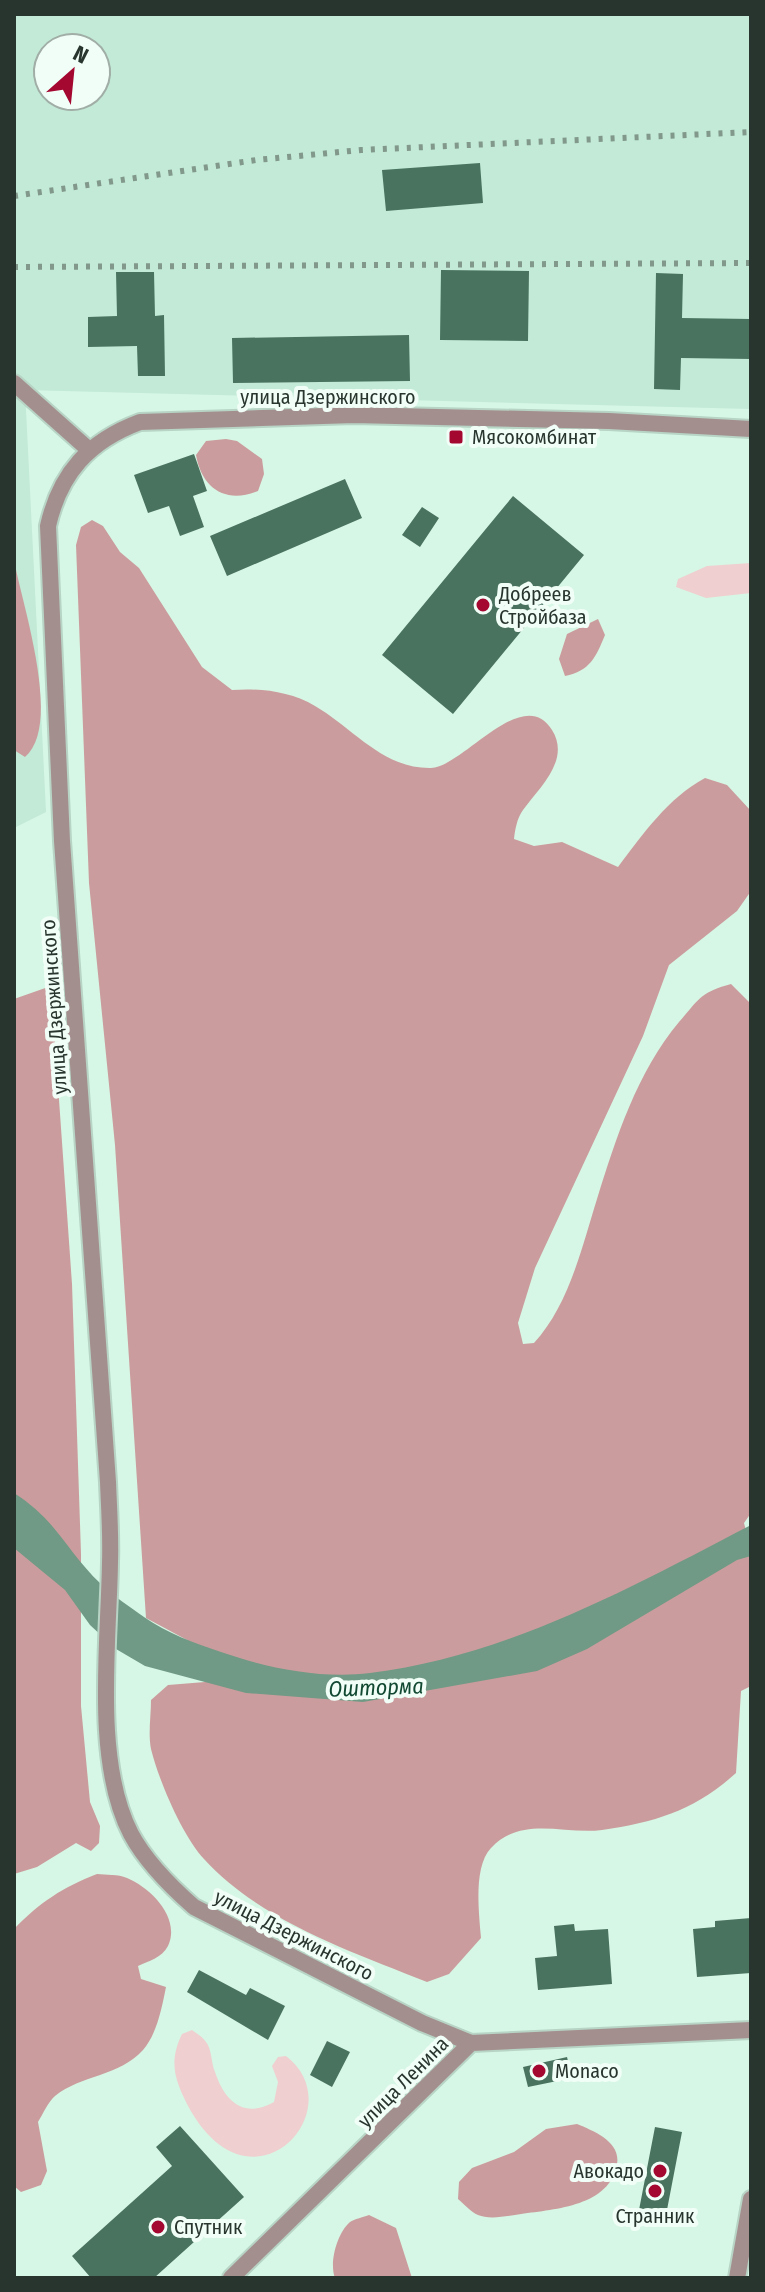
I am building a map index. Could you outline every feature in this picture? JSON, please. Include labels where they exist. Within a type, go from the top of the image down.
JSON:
[{"type":"street","points":[[14,383],[88,449]]},
{"type":"street","name":"улица Дзержинского","points":[[471,2043],[422,2023],[224,1925],[169,1885],[130,1832],[115,1782],[105,1708],[110,1558],[108,1482],[62,841],[48,526],[53,502],[66,475],[88,449],[114,431],[140,422],[177,418],[354,415],[609,421],[751,429]]},
{"type":"street","name":"улица Ленина","points":[[231,2278],[471,2043],[751,2030]]},
{"type":"street","points":[[737,2278],[751,2199]]},
{"type":"shaded area","points":[[14,14],[751,14],[751,409],[25,390],[46,812],[14,828]]},
{"type":"shaded area","points":[[206,441],[237,441],[262,459],[264,474],[258,491],[236,496],[226,494],[217,491],[204,477],[196,455]]},
{"type":"shaded area","points":[[92,520],[103,526],[120,552],[139,568],[202,667],[232,690],[274,692],[305,701],[383,755],[414,767],[431,768],[444,764],[509,721],[525,716],[540,718],[552,730],[558,752],[551,773],[521,813],[514,839],[534,846],[562,842],[618,867],[668,806],[705,778],[727,785],[751,811],[751,891],[737,911],[669,965],[643,1036],[535,1268],[518,1323],[523,1344],[534,1343],[556,1311],[580,1256],[620,1129],[664,1041],[696,1002],[707,993],[731,984],[751,1004],[751,1513],[744,1523],[751,1550],[751,1686],[741,1691],[736,1773],[706,1796],[658,1818],[602,1830],[530,1829],[503,1838],[485,1856],[479,1878],[481,1938],[449,1974],[427,1982],[308,1932],[252,1900],[227,1881],[204,1859],[188,1836],[165,1792],[151,1749],[151,1700],[168,1685],[205,1682],[216,1673],[187,1640],[146,1618],[115,1145],[89,883],[76,545],[81,527]]},
{"type":"shaded area","points":[[14,560],[37,663],[40,692],[36,741],[25,757],[14,750]]},
{"type":"shaded area","points":[[751,563],[751,593],[706,598],[676,587],[678,579],[707,566]]},
{"type":"shaded area","points":[[598,619],[605,635],[595,656],[581,671],[565,676],[559,659],[567,634]]},
{"type":"shaded area","points":[[51,986],[72,1284],[81,1554],[81,1706],[90,1802],[100,1826],[99,1843],[91,1851],[76,1843],[37,1867],[14,1874],[14,999]]},
{"type":"shaded area","points":[[97,1874],[120,1876],[136,1883],[154,1897],[167,1915],[171,1935],[168,1946],[159,1956],[138,1966],[141,1979],[166,1987],[163,2003],[152,2036],[134,2059],[65,2089],[50,2101],[38,2122],[47,2171],[41,2185],[21,2192],[14,2186],[14,1929],[52,1897]]},
{"type":"shaded area","points":[[192,2030],[208,2045],[219,2083],[237,2105],[254,2109],[274,2102],[278,2082],[272,2066],[278,2057],[286,2056],[304,2078],[308,2103],[302,2126],[286,2145],[264,2156],[239,2155],[212,2139],[187,2104],[175,2069],[175,2053],[182,2034]]},
{"type":"shaded area","points":[[577,2124],[605,2138],[617,2156],[612,2178],[593,2197],[565,2207],[493,2217],[475,2214],[458,2199],[459,2182],[472,2168],[514,2152],[546,2129]]},
{"type":"shaded area","points":[[369,2215],[396,2228],[412,2278],[335,2278],[334,2257],[341,2233],[350,2222]]},
{"type":"water","name":"Ошторма","points":[[14,1493],[52,1525],[89,1572],[106,1588],[153,1623],[171,1633],[239,1658],[313,1673],[370,1673],[420,1665],[470,1652],[614,1595],[751,1525],[751,1556],[737,1560],[587,1649],[537,1671],[363,1702],[246,1693],[145,1666],[116,1649],[90,1625],[65,1590],[14,1548]]},
{"type":"building","points":[[480,163],[483,203],[386,211],[382,170]]},
{"type":"building","points":[[441,270],[529,271],[528,341],[440,340]]},
{"type":"building","points":[[116,272],[154,272],[155,316],[164,315],[165,376],[138,376],[137,346],[88,347],[88,317],[117,316]]},
{"type":"building","points":[[656,273],[683,274],[682,318],[751,319],[751,359],[681,358],[680,390],[654,389]]},
{"type":"building","points":[[409,335],[410,381],[233,383],[232,338]]},
{"type":"building","points":[[194,454],[207,491],[193,496],[204,527],[180,536],[169,506],[148,513],[134,475]]},
{"type":"building","points":[[345,479],[362,518],[227,576],[210,536]]},
{"type":"building","name":"Добреев Стройбаза","points":[[513,496],[584,555],[453,714],[382,655]]},
{"type":"building","points":[[422,507],[439,518],[420,547],[402,535]]},
{"type":"building","points":[[751,1918],[751,1973],[697,1977],[693,1929],[715,1927],[715,1921]]},
{"type":"building","points":[[574,1924],[575,1931],[608,1929],[612,1984],[538,1990],[535,1958],[557,1956],[554,1926]]},
{"type":"building","points":[[199,1970],[246,1995],[250,1988],[285,2006],[268,2040],[187,1992]]},
{"type":"building","points":[[327,2041],[350,2052],[332,2087],[310,2075]]},
{"type":"building","points":[[567,2057],[572,2078],[528,2087],[523,2067]]},
{"type":"building","name":"Спутник","points":[[180,2126],[244,2197],[154,2278],[91,2278],[72,2256],[172,2166],[156,2147]]},
{"type":"building","name":"Авокадо","points":[[655,2127],[682,2132],[666,2215],[639,2210]]},
{"type":"railway","points":[[14,196],[256,160],[361,150],[751,132]]},
{"type":"railway","points":[[14,267],[751,263]]},
{"type":"place","name":"Мясокомбинат","points":[[456,437]]},
{"type":"place","name":"Добреев Стройбаза","points":[[483,605]]},
{"type":"place","name":"Monaco","points":[[539,2071]]},
{"type":"place","name":"Авокадо","points":[[660,2171]]},
{"type":"place","name":"Странник","points":[[655,2191]]},
{"type":"place","name":"Спутник","points":[[158,2227]]}]
